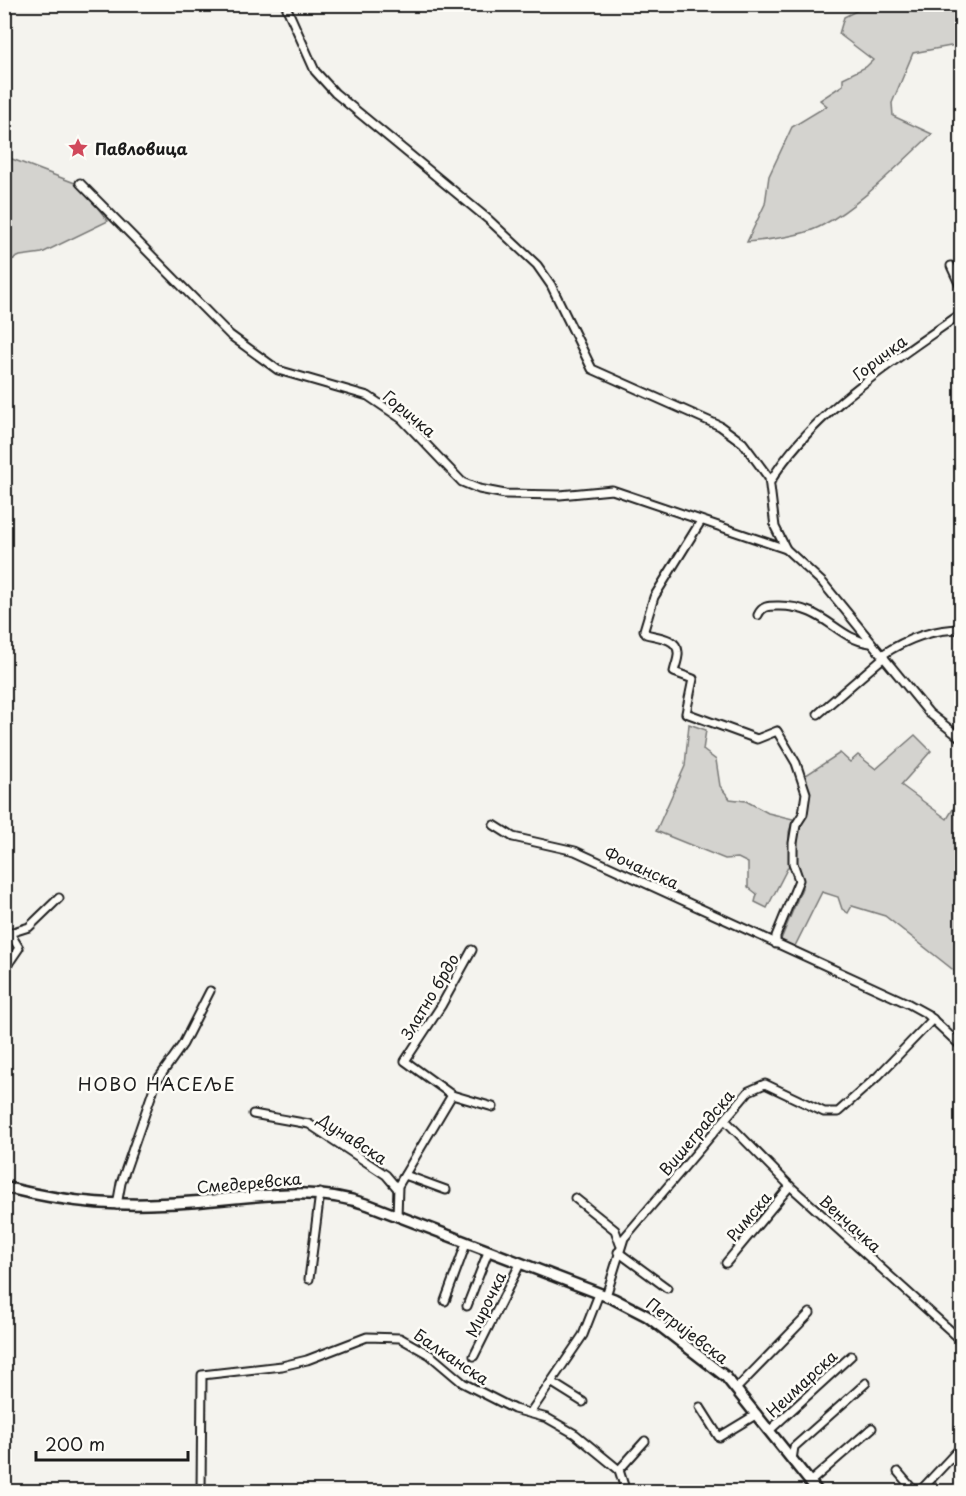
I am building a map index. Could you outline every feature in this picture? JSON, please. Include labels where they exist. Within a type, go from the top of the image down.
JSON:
[{"type":"main road","name":"Смедеревска","points":[[4,1187],[65,1200],[117,1204],[191,1202],[290,1192],[320,1193],[355,1200],[520,1264]]},
{"type":"main road","name":"Петријевска","points":[[520,1264],[603,1295],[647,1316],[713,1366],[736,1388],[818,1491]]},
{"type":"street","points":[[285,4],[315,71],[334,93],[489,220],[537,265],[551,285],[592,369],[728,430],[750,452],[770,482],[775,527],[786,549],[822,583],[929,713],[962,739]]},
{"type":"street","name":"Горичка","points":[[80,183],[230,335],[278,370],[368,396],[402,419],[462,482],[488,491],[560,495],[612,490],[786,549]]},
{"type":"street","points":[[951,266],[962,290]]},
{"type":"street","name":"Горичка","points":[[770,482],[793,449],[835,409],[873,377],[962,313]]},
{"type":"street","points":[[701,521],[654,597],[644,630],[646,634],[667,639],[674,644],[678,652],[674,672],[693,679],[686,713],[757,738],[777,731],[796,763],[806,793],[803,814],[796,825],[793,843],[793,863],[799,880],[776,936],[776,944]]},
{"type":"street","points":[[758,615],[761,609],[768,606],[804,608],[820,615],[852,637],[870,643]]},
{"type":"street","points":[[818,714],[883,656],[910,638],[962,629]]},
{"type":"street","name":"Фочанска","points":[[494,825],[513,837],[575,851],[914,1007],[933,1019],[962,1047]]},
{"type":"street","points":[[4,970],[18,953],[19,948],[10,933],[29,927],[59,898]]},
{"type":"street","name":"Златно брдо","points":[[472,950],[441,1006],[405,1060],[452,1095],[493,1107]]},
{"type":"street","points":[[117,1204],[121,1183],[153,1089],[183,1044],[210,991]]},
{"type":"street","name":"Вишеградска","points":[[530,1413],[586,1330],[603,1295],[620,1244],[652,1204],[726,1121],[744,1095],[761,1084],[768,1085],[824,1112],[838,1112],[878,1076],[933,1019]]},
{"type":"street","name":"Дунавска","points":[[253,1114],[309,1124],[386,1175],[397,1188],[452,1095]]},
{"type":"street","name":"Венчачка","points":[[726,1121],[790,1186],[962,1341]]},
{"type":"street","name":"Дунавска","points":[[405,1175],[446,1190]]},
{"type":"street","name":"Римска","points":[[726,1263],[790,1186]]},
{"type":"street","points":[[397,1188],[397,1217]]},
{"type":"street","points":[[309,1279],[320,1193]]},
{"type":"street","points":[[575,1198],[615,1230],[620,1244]]},
{"type":"street","points":[[445,1301],[466,1244]]},
{"type":"street","points":[[467,1306],[488,1252]]},
{"type":"street","points":[[618,1252],[667,1287]]},
{"type":"street","name":"Мирочка","points":[[474,1356],[520,1264]]},
{"type":"street","points":[[736,1388],[810,1313]]},
{"type":"street","name":"Балканска","points":[[201,1491],[202,1375],[282,1366],[325,1353],[367,1336],[400,1338],[430,1355],[463,1383],[514,1409],[564,1426],[597,1450],[619,1470],[626,1491]]},
{"type":"street","name":"Неимарска","points":[[770,1430],[851,1356]]},
{"type":"street","points":[[551,1382],[583,1402]]},
{"type":"street","points":[[792,1460],[794,1447],[866,1383]]},
{"type":"street","points":[[700,1407],[719,1437],[757,1414]]},
{"type":"street","points":[[810,1482],[872,1428]]},
{"type":"street","points":[[619,1470],[645,1441]]},
{"type":"street","points":[[898,1472],[917,1491],[962,1446]]},
{"type":"shaded area","points":[[880,5],[961,5],[961,49],[956,45],[913,53],[892,103],[893,116],[932,134],[866,195],[823,225],[796,235],[747,242],[765,204],[769,176],[792,127],[827,106],[820,100],[843,85],[843,78],[866,67],[873,60],[839,34],[844,17],[866,6],[878,8]]},
{"type":"shaded area","points":[[4,158],[80,185],[108,221],[42,253],[20,256],[5,263]]},
{"type":"shaded area","points":[[689,724],[706,730],[703,750],[716,760],[720,786],[730,799],[746,801],[768,813],[793,819],[789,832],[789,865],[767,908],[755,902],[757,894],[748,887],[748,863],[738,858],[725,859],[656,831],[685,766]]},
{"type":"shaded area","points":[[915,735],[931,751],[901,785],[947,819],[961,796],[961,976],[885,916],[852,906],[848,913],[842,909],[838,897],[822,892],[794,948],[780,942],[802,888],[797,863],[798,827],[807,814],[810,792],[803,777],[840,753],[850,762],[858,755],[876,769]]},
{"type":"place","name":"Павловица","points":[[78,148]]},
{"type":"district","name":"НОВО НАСЕЉЕ","points":[[157,1083]]}]
